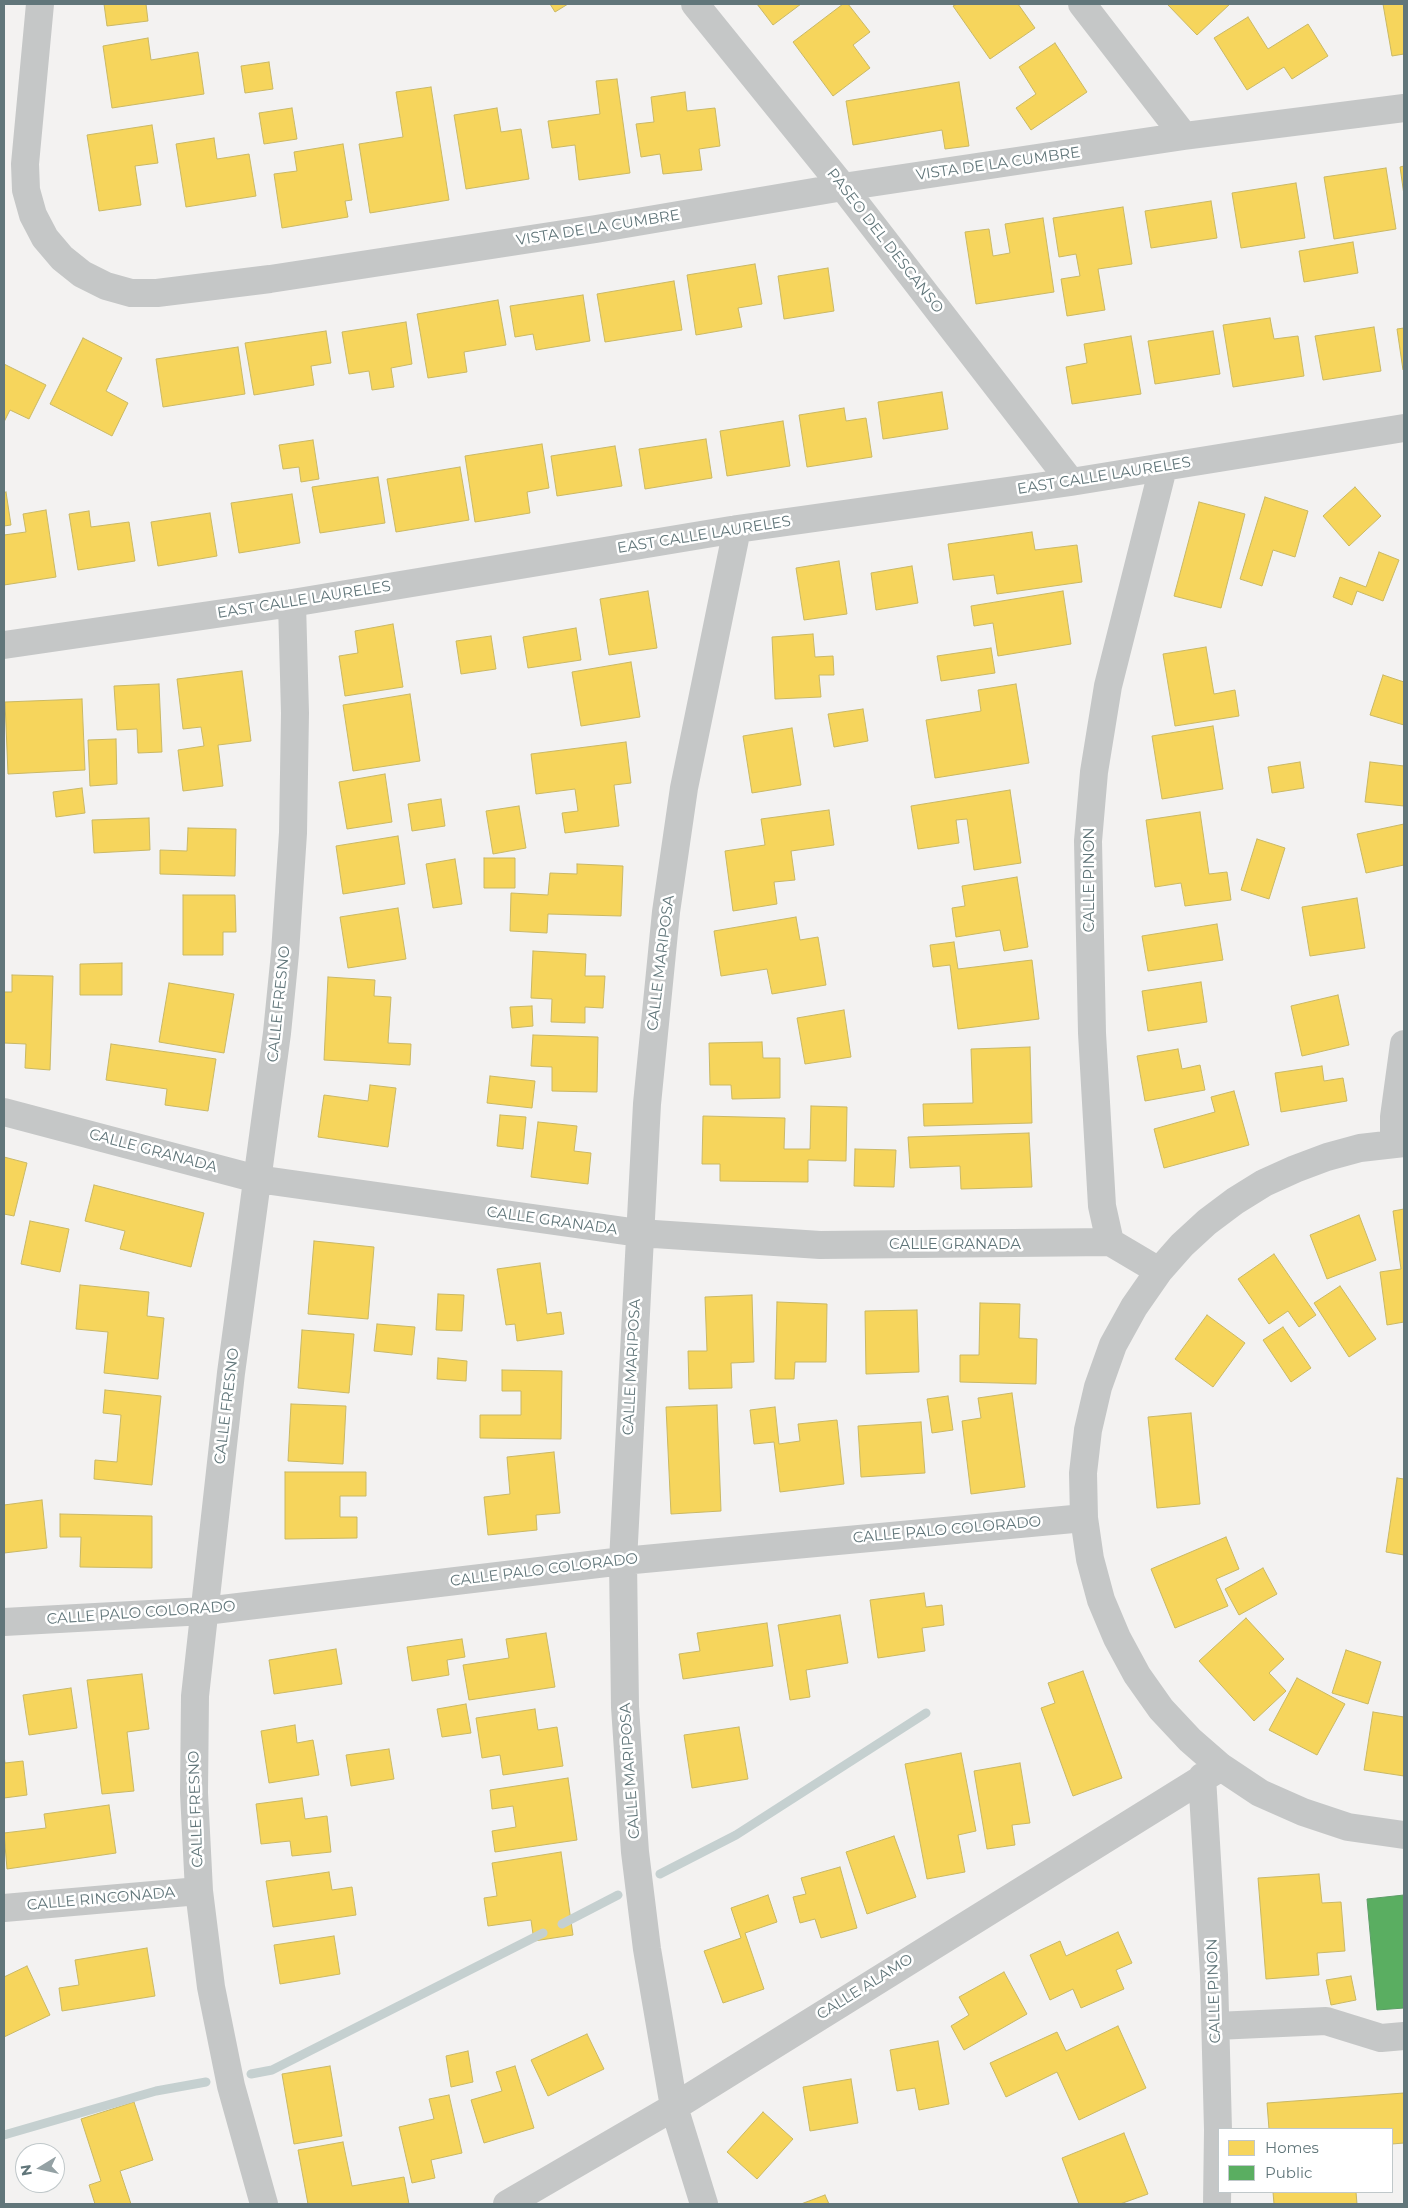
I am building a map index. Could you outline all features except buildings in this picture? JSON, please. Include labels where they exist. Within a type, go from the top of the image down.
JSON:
[{"type":"street","name":"VISTA DE LA CUMBRE","points":[[40,4],[25,164],[26,190],[33,215],[45,238],[62,258],[82,274],[106,286],[130,292],[157,293],[270,279],[596,229],[843,187],[1184,136],[1404,108]]},
{"type":"street","name":"PASEO DEL DESCANSO","points":[[695,4],[843,187],[1071,482]]},
{"type":"street","points":[[1082,4],[1184,136]]},
{"type":"street","name":"EAST CALLE LAURELES","points":[[4,646],[292,603],[737,529],[1071,482],[1404,428]]},
{"type":"street","name":"CALLE PINON","points":[[1110,1242],[1102,1206],[1092,1043],[1088,841],[1094,772],[1108,686],[1162,468]]},
{"type":"street","name":"CALLE MARIPOSA","points":[[704,2204],[674,2107],[647,1949],[635,1852],[625,1706],[623,1561],[639,1233],[652,1040],[666,912],[684,788],[737,529]]},
{"type":"street","name":"CALLE FRESNO","points":[[264,2204],[229,2078],[211,1987],[199,1891],[194,1793],[195,1706],[231,1373],[258,1179],[285,953],[293,833],[295,713],[292,603]]},
{"type":"street","points":[[1404,1044],[1394,1116],[1399,1143],[1360,1148],[1327,1157],[1264,1183],[1207,1222],[1182,1245],[1159,1271],[1134,1307],[1113,1345],[1098,1387],[1088,1430],[1083,1473],[1084,1518],[1090,1559],[1101,1600],[1116,1638],[1137,1675],[1161,1709],[1190,1740],[1212,1772],[1303,1812],[1348,1826],[1404,1835]]},
{"type":"street","name":"CALLE GRANADA","points":[[4,1112],[258,1179],[639,1233],[820,1245],[1110,1242]]},
{"type":"street","points":[[1110,1242],[1159,1271]]},
{"type":"street","name":"CALLE PALO COLORADO","points":[[4,1622],[204,1611],[623,1561],[1084,1518]]},
{"type":"street","name":"CALLE PINON","points":[[1212,1772],[1217,2204]]},
{"type":"street","name":"CALLE ALAMO","points":[[507,2204],[674,2107],[1212,1772]]},
{"type":"street","name":"CALLE RINCONADA","points":[[4,1908],[199,1891]]},
{"type":"street","points":[[1216,2026],[1326,2021],[1381,2038],[1404,2036]]},
{"type":"waterway","points":[[660,1874],[736,1835],[926,1713]]},
{"type":"waterway","points":[[562,1924],[618,1895]]},
{"type":"waterway","points":[[251,2074],[272,2070],[543,1933]]},
{"type":"waterway","points":[[4,2135],[156,2091],[206,2082]]}]
